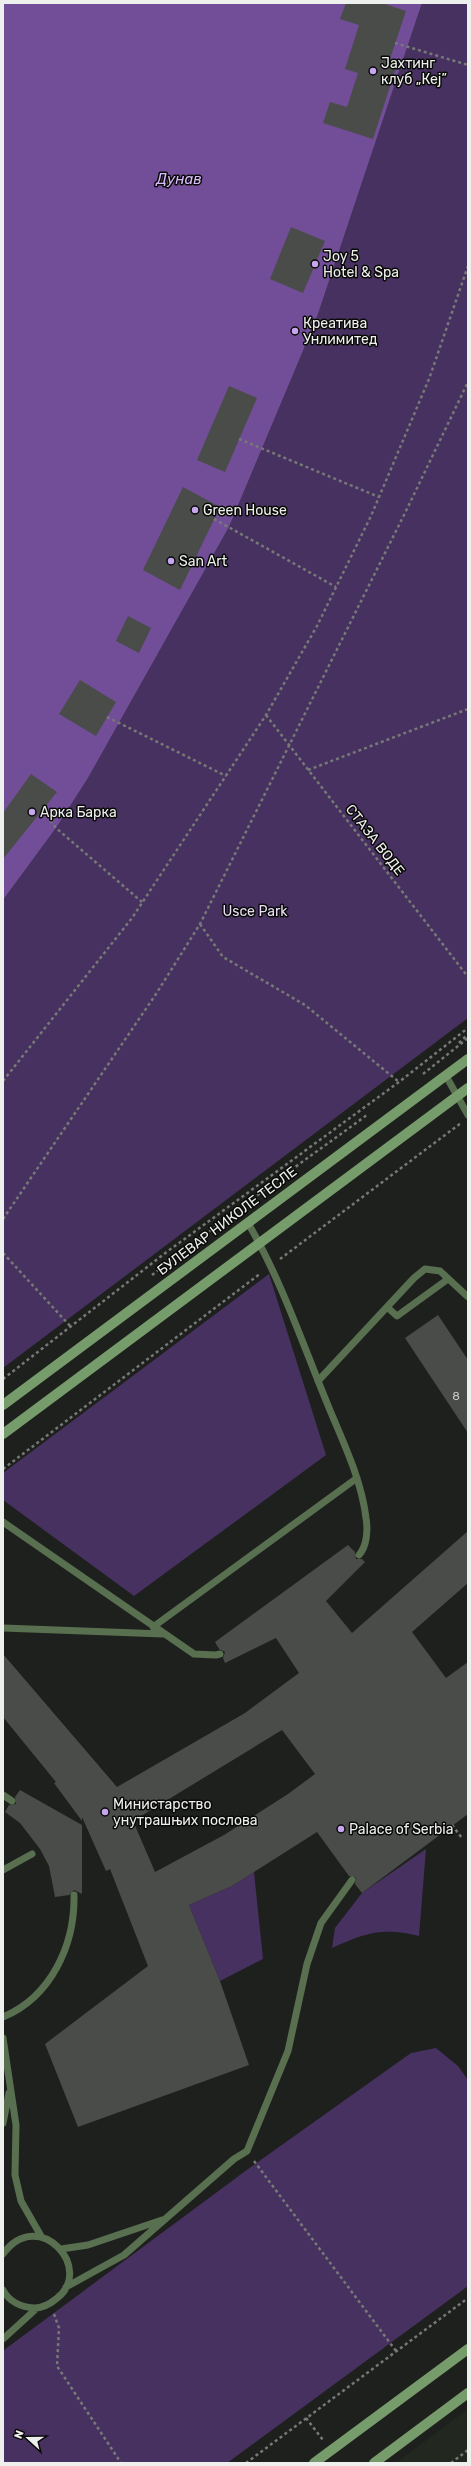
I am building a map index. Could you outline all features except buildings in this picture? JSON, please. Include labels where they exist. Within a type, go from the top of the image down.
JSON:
[{"type":"main road","name":"БУЛЕВАР НИКОЛЕ ТЕСЛЕ","points":[[3,1406],[468,1059]]},
{"type":"main road","points":[[3,1434],[468,1088]]},
{"type":"main road","points":[[314,2463],[468,2349]]},
{"type":"main road","points":[[374,2463],[468,2393]]},
{"type":"main road","points":[[386,2463],[391,2450]]},
{"type":"lane","points":[[446,1076],[468,1115]]},
{"type":"lane","points":[[248,1223],[272,1265],[357,1478],[366,1517],[367,1533],[362,1552],[359,1555]]},
{"type":"lane","points":[[318,1381],[387,1307],[425,1269],[440,1271],[468,1297]]},
{"type":"lane","points":[[387,1307],[397,1316],[448,1278]]},
{"type":"lane","points":[[153,1627],[357,1478]]},
{"type":"lane","points":[[3,1522],[194,1654],[216,1656],[220,1654]]},
{"type":"lane","points":[[3,1628],[163,1634]]},
{"type":"lane","points":[[3,1795],[12,1801]]},
{"type":"lane","points":[[3,1870],[32,1854]]},
{"type":"lane","points":[[66,2287],[124,2255],[234,2160],[247,2151],[288,2051],[307,1964],[321,1923],[352,1880]]},
{"type":"lane","points":[[3,2017],[24,2006],[53,1975],[69,1940],[74,1916],[74,1895]]},
{"type":"lane","points":[[3,2043],[16,2125],[15,2175],[21,2200],[41,2236],[61,2249],[68,2261],[69,2274],[66,2287],[60,2297],[49,2304],[37,2308],[25,2307],[13,2302],[3,2290]]},
{"type":"lane","points":[[3,2123],[10,2087]]},
{"type":"lane","points":[[61,2249],[88,2245],[164,2220]]},
{"type":"lane","points":[[3,2254],[9,2245],[21,2238],[41,2236]]},
{"type":"lane","points":[[3,2339],[37,2308]]},
{"type":"path","points":[[395,43],[468,65]]},
{"type":"path","points":[[3,1081],[29,1050],[142,902],[266,715],[317,626],[379,497],[429,379],[468,266]]},
{"type":"path","points":[[3,1219],[156,994],[200,924],[462,398],[468,382]]},
{"type":"path","points":[[239,439],[379,497]]},
{"type":"path","points":[[214,519],[336,587]]},
{"type":"path","points":[[308,770],[468,709]]},
{"type":"path","name":"СТАЗА ВОДЕ","points":[[266,715],[468,977]]},
{"type":"path","points":[[107,717],[226,776]]},
{"type":"path","points":[[43,811],[56,828],[142,902]]},
{"type":"path","points":[[200,924],[223,956],[305,1006],[399,1082]]},
{"type":"path","points":[[3,1379],[71,1328],[164,1254],[399,1082],[468,1028]]},
{"type":"path","points":[[453,1049],[468,1034]]},
{"type":"path","points":[[416,1079],[468,1038]]},
{"type":"path","points":[[149,1278],[280,1178],[373,1111]]},
{"type":"path","points":[[3,1469],[462,1122]]},
{"type":"path","points":[[3,1253],[71,1328]]},
{"type":"path","points":[[452,1825],[462,1838]]},
{"type":"path","points":[[247,2151],[396,2351]]},
{"type":"path","points":[[246,2463],[468,2298]]},
{"type":"path","points":[[49,2304],[59,2328],[57,2366],[121,2463]]},
{"type":"path","points":[[451,2463],[468,2450]]},
{"type":"shaded area","points":[[468,2409],[468,2463],[396,2463]]},
{"type":"green space","name":"Usce Park","points":[[422,3],[468,3],[468,1018],[3,1368],[3,900],[56,828],[88,778],[229,527],[316,320]]},
{"type":"green space","points":[[269,1274],[326,1455],[134,1596],[3,1500],[3,1473]]},
{"type":"green space","points":[[426,1849],[419,1936],[394,1932],[374,1933],[364,1935],[332,1948],[335,1928],[362,1893]]},
{"type":"green space","points":[[254,1872],[263,1959],[220,1981],[189,1905],[232,1886]]},
{"type":"green space","points":[[436,2048],[458,2066],[468,2080],[468,2286],[227,2463],[3,2463],[4,2350],[244,2172],[411,2053]]},
{"type":"water","name":"Дунав","points":[[3,3],[422,3],[316,320],[229,527],[88,778],[56,828],[3,900]]},
{"type":"place","name":"Јахтинг клуб „Кеј”","points":[[373,71]]},
{"type":"place","name":"Joy 5 Hotel & Spa","points":[[315,264]]},
{"type":"place","name":"Креатива Унлимитед","points":[[295,331]]},
{"type":"place","name":"Green House","points":[[195,510]]},
{"type":"place","name":"San Art","points":[[171,561]]},
{"type":"place","name":"Арка Барка","points":[[32,812]]},
{"type":"place","name":"Министарство унутрашњих послова","points":[[105,1812]]},
{"type":"place","name":"Palace of Serbia","points":[[341,1829]]}]
